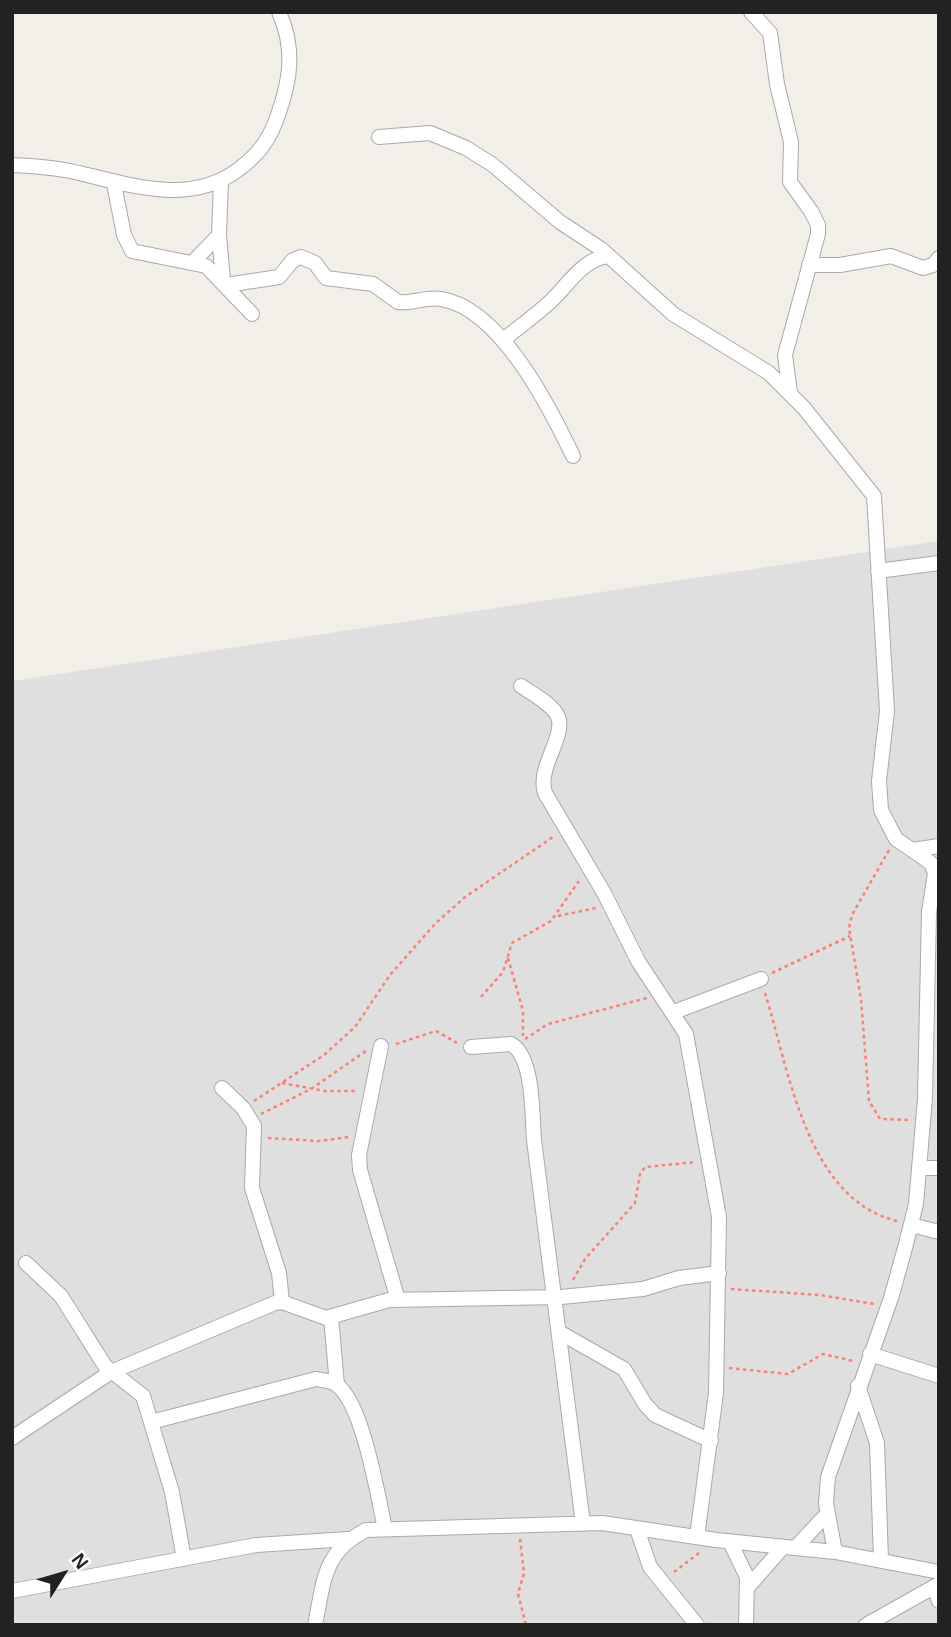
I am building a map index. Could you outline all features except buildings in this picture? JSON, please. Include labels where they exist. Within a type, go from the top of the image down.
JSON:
[{"type":"street","points":[[12,165],[62,170],[136,189],[199,188],[220,181],[253,158],[270,138],[279,113],[286,90],[291,54],[288,32],[279,12]]},
{"type":"street","points":[[751,12],[770,33],[777,84],[792,142],[790,182],[818,225],[785,355],[790,393]]},
{"type":"street","points":[[379,137],[422,132],[466,148],[493,165],[560,222],[607,256],[673,314],[769,373],[790,393],[866,481],[874,496],[887,711],[880,797],[886,823],[896,839],[937,870],[929,912],[924,1119],[911,1225],[888,1306],[828,1477],[828,1514],[835,1552]]},
{"type":"street","points":[[220,181],[219,235],[224,282]]},
{"type":"street","points":[[114,184],[124,235],[132,251],[206,266],[252,314]]},
{"type":"street","points":[[193,262],[219,235]]},
{"type":"street","points":[[503,341],[550,302],[579,271],[593,260],[607,256]]},
{"type":"street","points":[[809,265],[840,265],[891,256],[923,268],[933,265],[939,258]]},
{"type":"street","points":[[224,282],[279,277],[296,258],[307,258],[326,278],[373,284],[398,302],[439,298],[449,301],[485,323],[503,341],[527,372],[556,419],[573,456]]},
{"type":"street","points":[[877,571],[939,563]]},
{"type":"street","points":[[521,686],[555,712],[560,720],[560,730],[544,769],[542,785],[613,910],[638,961],[686,1034],[719,1217],[717,1366],[711,1441],[697,1537]]},
{"type":"street","points":[[912,850],[939,846]]},
{"type":"street","points":[[674,1012],[761,979]]},
{"type":"street","points":[[471,1047],[510,1044],[523,1057],[530,1088],[557,1297],[583,1524]]},
{"type":"street","points":[[381,1046],[375,1091],[363,1136],[360,1170],[398,1300]]},
{"type":"street","points":[[222,1088],[246,1113],[254,1137],[252,1188],[279,1273],[282,1301]]},
{"type":"street","points":[[919,1168],[939,1168]]},
{"type":"street","points":[[911,1225],[939,1232]]},
{"type":"street","points":[[26,1263],[61,1296],[111,1372],[141,1393],[173,1492],[184,1559]]},
{"type":"street","points":[[12,1438],[111,1372],[282,1301],[331,1317],[398,1300],[557,1297],[643,1289],[679,1278],[718,1280]]},
{"type":"street","points":[[331,1317],[337,1385]]},
{"type":"street","points":[[559,1332],[624,1369],[645,1404],[656,1415],[711,1441]]},
{"type":"street","points":[[868,1359],[939,1376]]},
{"type":"street","points":[[151,1422],[316,1379],[337,1385],[349,1399],[359,1422],[385,1529]]},
{"type":"street","points":[[858,1386],[877,1443],[881,1560]]},
{"type":"street","points":[[748,1587],[828,1514]]},
{"type":"street","points":[[12,1591],[256,1545],[348,1539],[366,1530],[583,1524],[835,1552],[939,1572]]},
{"type":"street","points":[[637,1529],[650,1567],[660,1583],[697,1625]]},
{"type":"street","points":[[315,1625],[324,1574],[348,1539]]},
{"type":"street","points":[[316,1540],[331,1561]]},
{"type":"street","points":[[723,1541],[744,1569]]},
{"type":"street","points":[[746,1625],[748,1587],[744,1569],[749,1544]]},
{"type":"street","points":[[866,1625],[937,1591]]},
{"type":"path","points":[[246,1113],[282,1083],[324,1055],[355,1027],[390,975],[435,924],[491,877],[550,841],[565,824]]},
{"type":"path","points":[[896,839],[852,915],[850,936],[872,1111],[880,1119],[890,1121],[924,1119]]},
{"type":"path","points":[[556,916],[589,867]]},
{"type":"path","points":[[481,997],[503,972],[507,954],[517,939],[556,916],[590,908],[613,910]]},
{"type":"path","points":[[850,936],[761,979],[797,1105],[825,1165],[836,1182],[856,1202],[888,1219],[911,1225]]},
{"type":"path","points":[[507,954],[523,1011],[523,1040],[548,1024],[598,1009],[640,1002],[659,992]]},
{"type":"path","points":[[246,1113],[310,1089],[368,1050],[381,1046],[436,1031],[458,1044],[471,1047]]},
{"type":"path","points":[[282,1083],[345,1093],[375,1091]]},
{"type":"path","points":[[254,1137],[319,1141],[363,1136]]},
{"type":"path","points":[[557,1297],[585,1259],[635,1203],[640,1174],[645,1167],[710,1162]]},
{"type":"path","points":[[718,1280],[888,1306]]},
{"type":"path","points":[[717,1366],[788,1374],[823,1354],[868,1359]]},
{"type":"path","points":[[517,1526],[524,1564],[518,1594],[526,1625]]},
{"type":"path","points":[[660,1583],[723,1541]]},
{"type":"shaded area","points":[[939,541],[939,1625],[12,1625],[12,681]]}]
